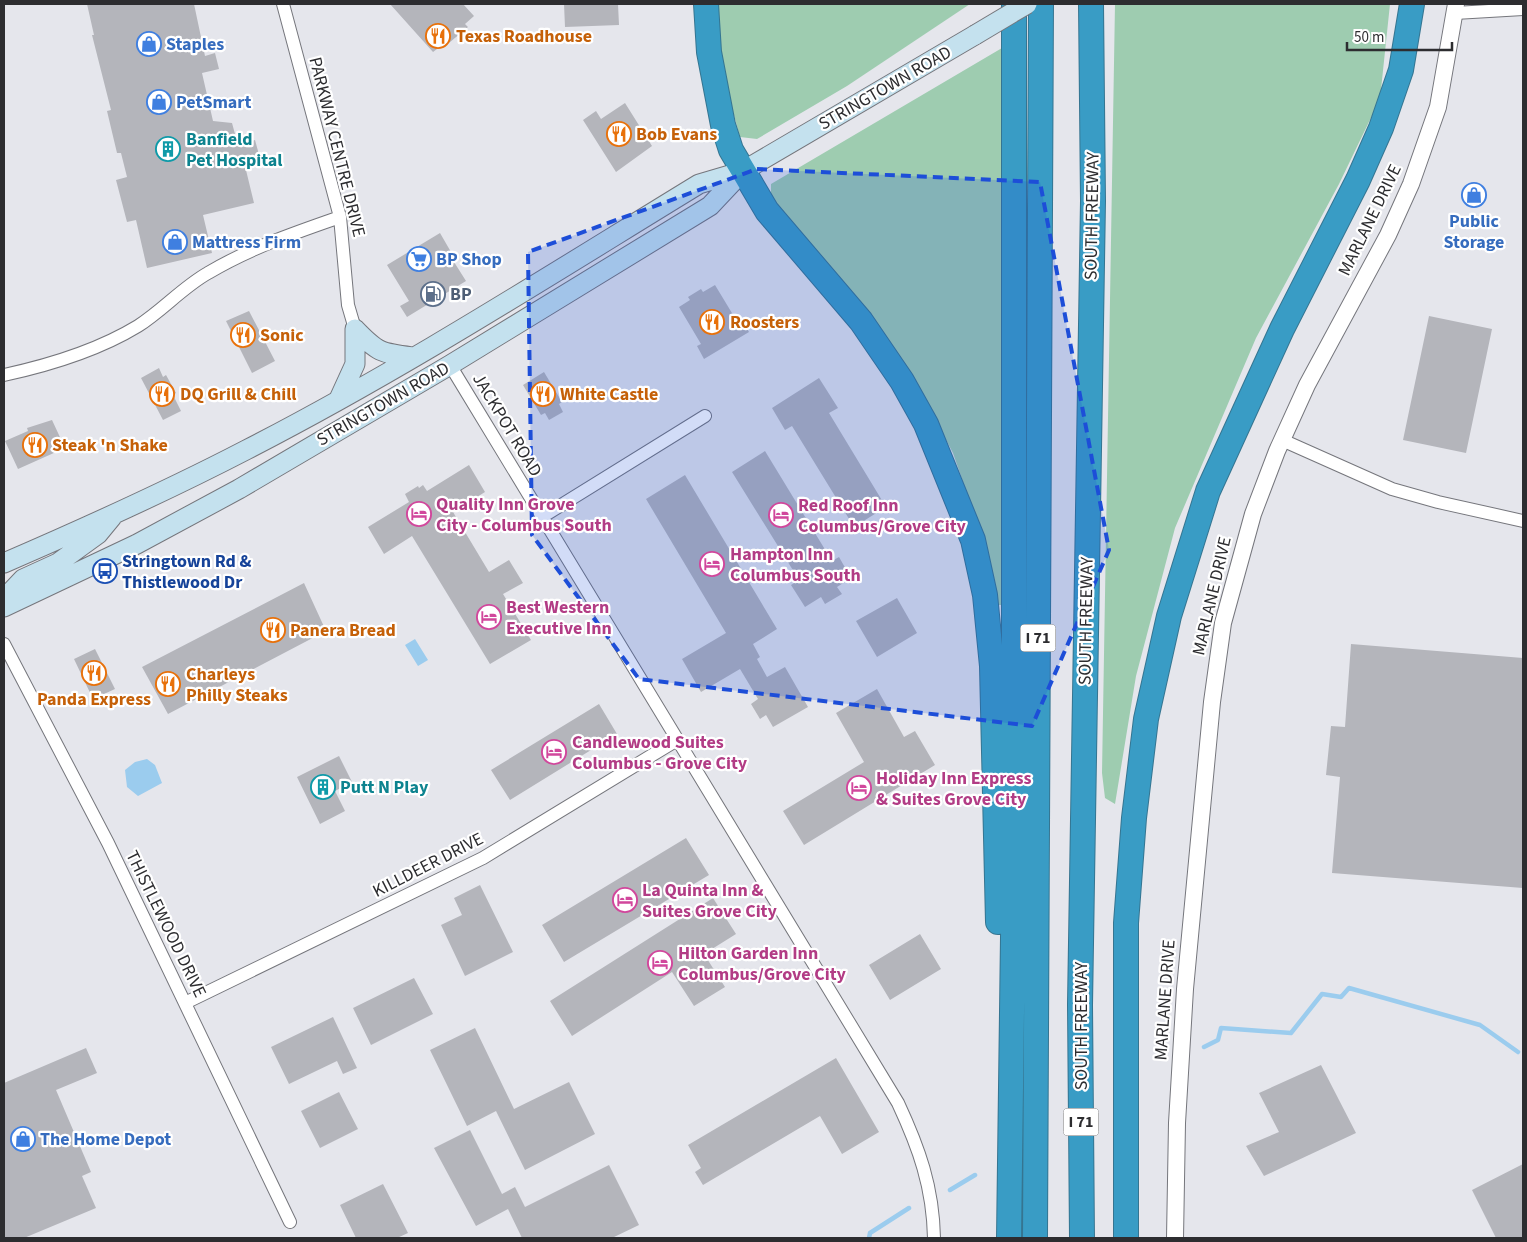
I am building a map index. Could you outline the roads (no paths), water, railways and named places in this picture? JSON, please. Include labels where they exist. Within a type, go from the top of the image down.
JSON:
[{"type":"highway","points":[[706,4],[709,52],[723,126],[731,150],[767,210],[861,321],[902,381],[926,424],[973,540],[985,595],[992,666],[1001,1090],[1012,1129]]},
{"type":"highway","name":"I 71","points":[[1009,1238],[1012,1129],[1014,862],[1014,4]]},
{"type":"highway","name":"I 71","points":[[1035,1238],[1041,4]]},
{"type":"highway","name":"SOUTH FREEWAY","points":[[1082,1238],[1080,1005],[1093,201],[1092,4]]},
{"type":"highway","points":[[1126,1238],[1126,924],[1134,818],[1146,719],[1169,616],[1186,553],[1208,490],[1282,329],[1358,180],[1381,128],[1401,70],[1412,4]]},
{"type":"highway","points":[[1110,1238],[1116,964],[1126,924]]},
{"type":"main road","name":"STRINGTOWN ROAD","points":[[4,562],[116,512],[246,450],[414,357],[699,184],[742,171],[1027,4]]},
{"type":"main road","name":"STRINGTOWN ROAD","points":[[4,606],[137,544],[239,489],[450,365],[710,206],[742,171]]},
{"type":"main road","points":[[450,365],[450,350],[587,266],[604,242]]},
{"type":"main road","points":[[355,329],[373,348],[380,352],[414,357]]},
{"type":"main road","points":[[339,399],[355,364],[355,329]]},
{"type":"main road","points":[[4,599],[23,579],[58,563],[98,534],[116,512]]},
{"type":"street","name":"PARKWAY CENTRE DRIVE","points":[[283,4],[340,218],[348,305],[355,329]]},
{"type":"street","points":[[1455,8],[1523,9]]},
{"type":"street","name":"MARLANE DRIVE","points":[[1175,1238],[1177,1122],[1185,989],[1213,694],[1223,623],[1234,577],[1253,514],[1282,440],[1307,385],[1388,235],[1411,184],[1438,107],[1455,8]]},
{"type":"street","points":[[4,375],[73,357],[117,338],[140,325],[206,274],[253,249],[340,218]]},
{"type":"street","name":"JACKPOT ROAD","points":[[450,365],[898,1103],[912,1134],[930,1188],[934,1238]]},
{"type":"street","points":[[542,517],[705,416]]},
{"type":"street","points":[[1282,440],[1392,489],[1438,502],[1523,521]]},
{"type":"street","name":"THISTLEWOOD DRIVE","points":[[4,644],[108,843],[290,1222]]},
{"type":"street","name":"KILLDEER DRIVE","points":[[186,1003],[483,858],[677,740]]},
{"type":"water","points":[[415,639],[428,660],[418,666],[405,645]]},
{"type":"water","points":[[147,759],[155,765],[162,783],[138,796],[127,787],[125,770],[135,762]]},
{"type":"waterway","points":[[1204,1047],[1218,1040],[1221,1028],[1291,1033],[1322,994],[1341,997],[1349,988],[1480,1025],[1518,1052]]},
{"type":"waterway","points":[[950,1190],[975,1175]]},
{"type":"waterway","points":[[869,1238],[870,1233],[909,1208]]},
{"type":"place","name":"Texas Roadhouse","points":[[438,36]]},
{"type":"place","name":"Staples","points":[[149,44]]},
{"type":"place","name":"PetSmart","points":[[159,102]]},
{"type":"place","name":"Bob Evans","points":[[619,134]]},
{"type":"place","name":"Banfield Pet Hospital","points":[[168,149]]},
{"type":"place","name":"Public Storage","points":[[1474,195]]},
{"type":"place","name":"Mattress Firm","points":[[175,242]]},
{"type":"place","name":"BP Shop","points":[[419,259]]},
{"type":"place","name":"BP","points":[[433,294]]},
{"type":"place","name":"Roosters","points":[[712,322]]},
{"type":"place","name":"Sonic","points":[[243,335]]},
{"type":"place","name":"DQ Grill & Chill","points":[[162,394]]},
{"type":"place","name":"White Castle","points":[[543,394]]},
{"type":"place","name":"Steak 'n Shake","points":[[35,445]]},
{"type":"place","name":"Quality Inn Grove City - Columbus South","points":[[419,514]]},
{"type":"place","name":"Red Roof Inn Columbus/Grove City","points":[[781,515]]},
{"type":"place","name":"Hampton Inn Columbus South","points":[[712,564]]},
{"type":"place","name":"Stringtown Rd & Thistlewood Dr","points":[[105,571]]},
{"type":"place","name":"Best Western Executive Inn","points":[[489,617]]},
{"type":"place","name":"Panera Bread","points":[[273,630]]},
{"type":"place","name":"Panda Express","points":[[94,673]]},
{"type":"place","name":"Charleys Philly Steaks","points":[[168,684]]},
{"type":"place","name":"Candlewood Suites Columbus - Grove City","points":[[554,752]]},
{"type":"place","name":"Putt N Play","points":[[323,787]]},
{"type":"place","name":"Holiday Inn Express & Suites Grove City","points":[[859,788]]},
{"type":"place","name":"La Quinta Inn & Suites Grove City","points":[[625,900]]},
{"type":"place","name":"Hilton Garden Inn Columbus/Grove City","points":[[660,963]]},
{"type":"place","name":"The Home Depot","points":[[23,1139]]}]
